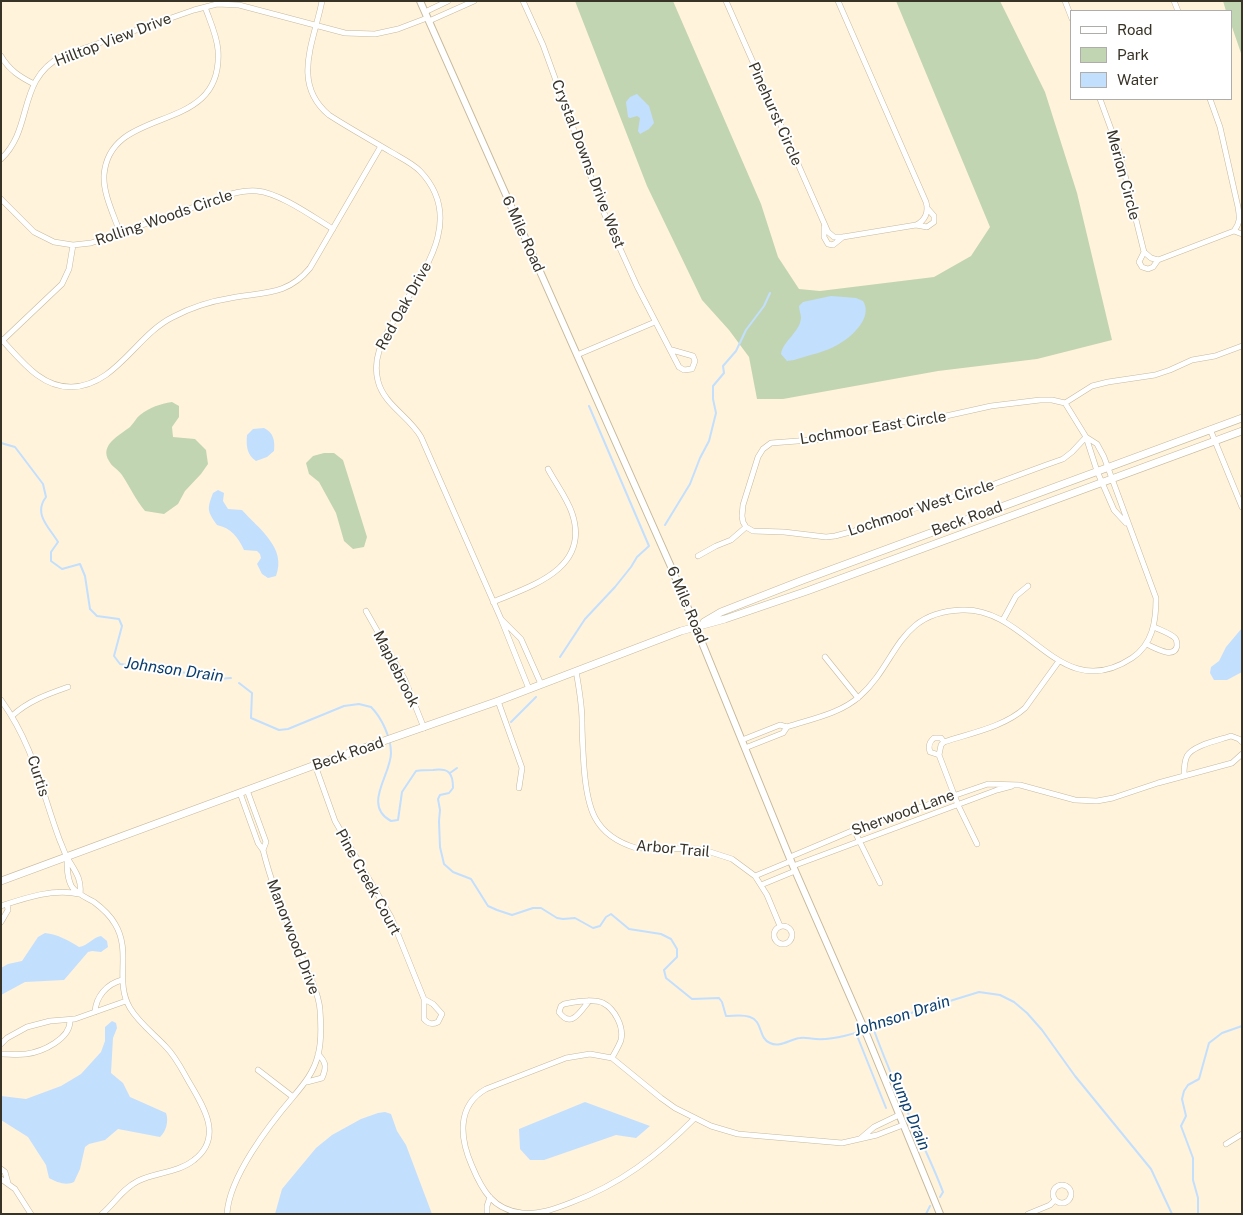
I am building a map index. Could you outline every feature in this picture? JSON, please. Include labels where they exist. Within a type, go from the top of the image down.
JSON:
[{"type":"main road","name":"Beck Road","points":[[695,627],[721,612],[803,580],[1242,418]]},
{"type":"main road","name":"Beck Road","points":[[1,881],[315,765],[498,701],[695,627],[725,620],[807,591],[1242,431]]},
{"type":"street","name":"Red Oak Drive","points":[[322,1],[307,67],[308,82],[312,96],[329,115],[412,164],[426,177],[437,200],[441,224],[432,255],[380,346],[376,364],[378,380],[387,400],[412,423],[421,436],[494,602],[529,689]]},
{"type":"street","name":"6 Mile Road","points":[[420,1],[676,578],[792,864],[866,1033],[940,1214]]},
{"type":"street","points":[[427,17],[448,1]]},
{"type":"street","points":[[427,17],[474,1]]},
{"type":"street","name":"Crystal Downs Drive West","points":[[523,1],[543,45],[604,213],[655,322],[681,369],[687,371],[694,367],[695,361],[693,356],[672,350]]},
{"type":"street","name":"Pinehurst Circle","points":[[726,1],[824,226],[824,237],[828,244],[833,245],[843,237],[916,224],[927,227],[934,222],[934,216],[927,208],[838,1]]},
{"type":"street","points":[[1065,1],[1070,14]]},
{"type":"street","name":"Hilltop View Drive","points":[[1,159],[16,138],[34,84],[45,67],[62,56],[205,7],[224,4],[239,5],[345,33],[375,34],[427,17]]},
{"type":"street","points":[[120,233],[105,187],[104,175],[107,162],[115,146],[128,134],[140,127],[186,110],[198,102],[208,89],[216,72],[218,52],[216,39],[205,7]]},
{"type":"street","points":[[1,56],[10,69],[18,76],[34,84]]},
{"type":"street","name":"Merion Circle","points":[[1100,100],[1119,151],[1144,252],[1139,262],[1142,267],[1148,269],[1153,267],[1158,260],[1234,231]]},
{"type":"street","points":[[1210,100],[1220,127],[1241,218],[1234,231],[1242,234]]},
{"type":"street","points":[[74,245],[70,268],[62,284],[2,340],[33,372],[46,381],[67,387],[89,384],[106,374],[161,324],[173,317],[221,300],[269,293],[292,284],[310,268],[381,146]]},
{"type":"street","name":"Rolling Woods Circle","points":[[1,199],[34,232],[54,242],[74,245],[91,243],[231,194],[252,191],[265,192],[277,197],[333,229]]},
{"type":"street","points":[[916,224],[924,218],[927,208]]},
{"type":"street","points":[[824,226],[832,235],[843,237]]},
{"type":"street","points":[[1144,252],[1151,258],[1158,260]]},
{"type":"street","points":[[577,355],[655,322]]},
{"type":"street","points":[[1128,525],[1114,510],[1086,437],[1065,403],[1092,386],[1155,375],[1192,360],[1215,356],[1242,346]]},
{"type":"street","name":"Lochmoor East Circle","points":[[746,527],[742,516],[743,505],[758,458],[763,449],[771,443],[824,439],[885,424],[946,416],[991,406],[1040,400],[1065,403]]},
{"type":"street","points":[[1210,429],[1242,507]]},
{"type":"street","points":[[742,740],[780,725],[787,727],[837,711],[858,698],[870,686],[902,638],[927,618],[945,611],[976,610],[1003,620],[1058,661],[1078,669],[1095,672],[1119,666],[1136,655],[1146,644],[1154,627],[1156,598],[1107,467],[1096,444],[1086,437]]},
{"type":"street","name":"Lochmoor West Circle","points":[[746,527],[753,531],[784,532],[826,537],[854,531],[906,511],[989,486],[1046,465],[1072,452],[1086,437]]},
{"type":"street","points":[[494,602],[548,578],[564,564],[572,549],[575,531],[571,512],[548,470]]},
{"type":"street","points":[[698,556],[731,540],[746,527]]},
{"type":"street","points":[[1003,620],[1016,596],[1028,586]]},
{"type":"street","name":"Maplebrook","points":[[366,611],[405,680],[424,728]]},
{"type":"street","name":"Red Oak Drive","points":[[501,619],[521,639],[541,684]]},
{"type":"street","points":[[1146,644],[1168,653],[1173,652],[1176,648],[1175,638],[1154,627]]},
{"type":"street","points":[[825,657],[858,698]]},
{"type":"street","points":[[977,844],[958,804],[939,755],[941,744],[1002,722],[1018,714],[1058,661]]},
{"type":"street","name":"Arbor Trail","points":[[576,671],[581,696],[587,800],[593,815],[604,830],[619,841],[636,848],[690,848],[709,851],[732,860],[755,876],[767,895],[780,926]]},
{"type":"street","points":[[12,716],[31,702],[68,687]]},
{"type":"street","name":"Curtis","points":[[1,700],[12,716],[33,758],[51,817],[66,857]]},
{"type":"street","points":[[498,701],[522,768],[519,788]]},
{"type":"street","points":[[745,748],[783,733],[787,727]]},
{"type":"street","points":[[1184,776],[1187,756],[1194,749],[1231,736],[1242,742]]},
{"type":"street","points":[[939,755],[930,752],[928,748],[930,742],[934,738],[941,738],[944,742]]},
{"type":"street","name":"Sherwood Lane","points":[[792,864],[854,830],[988,784],[1020,785],[1075,800],[1097,801],[1232,763],[1242,754]]},
{"type":"street","name":"Pine Creek Court","points":[[315,765],[335,821],[391,917],[424,999],[424,1019],[433,1024],[438,1022],[442,1014],[440,1010],[424,999]]},
{"type":"street","name":"Sherwood Lane","points":[[792,864],[998,790],[1020,785]]},
{"type":"street","name":"Manorwood Drive","points":[[227,1214],[232,1189],[242,1167],[293,1096],[306,1082],[318,1054],[321,1032],[320,1008],[272,885],[263,850],[266,842],[244,792]]},
{"type":"street","points":[[854,830],[880,883]]},
{"type":"street","points":[[66,857],[78,875],[81,885],[80,894]]},
{"type":"street","points":[[66,857],[69,878],[73,887],[80,894],[103,909],[115,924],[124,948],[122,980],[126,1001],[138,1019],[177,1061],[208,1116],[208,1136],[204,1149],[196,1159],[165,1174],[139,1180],[123,1191],[102,1214]]},
{"type":"street","points":[[755,876],[792,864]]},
{"type":"street","points":[[761,885],[792,864]]},
{"type":"street","points":[[1,906],[20,899],[45,894],[72,892],[80,894]]},
{"type":"street","points":[[1,922],[8,910],[8,904]]},
{"type":"street","points":[[95,1012],[96,1001],[113,982],[122,980]]},
{"type":"street","points":[[1,1044],[7,1038],[27,1027],[50,1021],[70,1020],[126,1001]]},
{"type":"street","points":[[589,1001],[574,1018],[568,1020],[559,1012],[564,1004],[589,1001],[603,1003],[615,1015],[621,1028],[620,1040],[612,1058]]},
{"type":"street","points":[[1,1054],[25,1054],[51,1045],[64,1036],[69,1029],[70,1020]]},
{"type":"street","name":"Manorwood Drive","points":[[306,1082],[322,1078],[326,1068],[325,1060],[318,1054]]},
{"type":"street","points":[[695,1118],[667,1146],[623,1178],[574,1202],[537,1213],[521,1213],[496,1203],[481,1187],[468,1158],[462,1138],[462,1124],[465,1115],[478,1093],[566,1058],[590,1054],[612,1058],[661,1098],[695,1118],[711,1126],[750,1135],[842,1143],[859,1140],[903,1125]]},
{"type":"street","points":[[258,1070],[293,1096]]},
{"type":"street","points":[[859,1140],[874,1127],[899,1116]]},
{"type":"street","points":[[1226,1144],[1242,1134]]},
{"type":"street","points":[[1,1169],[5,1172],[8,1183]]},
{"type":"street","points":[[1,1179],[15,1190],[31,1214]]},
{"type":"street","points":[[488,1214],[487,1206],[490,1197]]},
{"type":"street","points":[[1028,1214],[1050,1205],[1055,1200]]},
{"type":"green space","points":[[575,1],[673,1],[761,204],[778,257],[799,289],[820,291],[934,277],[971,256],[990,227],[896,1],[1000,1],[1045,92],[1077,193],[1112,340],[1037,359],[938,371],[783,399],[757,399],[749,357],[729,330],[702,300],[647,186]]},
{"type":"green space","points":[[1223,1],[1242,1],[1242,56],[1233,30],[1233,10],[1226,10]]},
{"type":"green space","points":[[172,402],[179,406],[179,417],[172,427],[173,437],[195,439],[206,450],[208,464],[185,491],[178,504],[164,514],[145,511],[122,475],[110,463],[107,450],[112,441],[130,427],[144,412],[155,406]]},
{"type":"green space","points":[[334,453],[343,460],[367,537],[364,547],[353,549],[344,541],[336,513],[319,482],[309,474],[306,463],[313,456]]},
{"type":"water","points":[[637,94],[649,106],[654,123],[649,129],[640,134],[638,131],[640,118],[637,116],[628,117],[626,102],[630,97]]},
{"type":"water","points":[[831,296],[856,298],[863,301],[865,313],[860,326],[844,341],[834,347],[787,361],[781,354],[782,349],[800,323],[799,306],[803,302]]},
{"type":"water","points":[[264,428],[270,432],[273,438],[274,451],[267,457],[256,461],[248,450],[247,435],[253,429]]},
{"type":"water","points":[[218,490],[224,493],[223,501],[228,509],[242,510],[270,540],[278,557],[276,576],[268,578],[262,574],[257,564],[261,558],[260,554],[257,551],[244,550],[234,534],[226,528],[217,525],[210,513],[209,506],[213,493]]},
{"type":"water","points":[[1242,628],[1242,672],[1227,680],[1214,680],[1210,673],[1211,667],[1219,661],[1226,647]]},
{"type":"water","points":[[45,933],[63,938],[79,947],[101,936],[107,941],[108,947],[101,952],[88,952],[64,980],[25,982],[1,995],[1,968],[8,964],[22,961],[38,937]]},
{"type":"water","points":[[112,1021],[116,1023],[117,1028],[113,1038],[111,1073],[123,1083],[130,1097],[166,1113],[167,1123],[160,1137],[118,1129],[105,1140],[89,1144],[85,1147],[80,1169],[74,1182],[64,1184],[49,1178],[46,1165],[28,1137],[1,1120],[1,1096],[26,1099],[61,1086],[81,1074],[101,1052],[105,1041],[105,1027]]},
{"type":"water","points":[[585,1102],[650,1126],[636,1138],[616,1135],[544,1160],[530,1160],[520,1149],[519,1129]]},
{"type":"water","points":[[385,1112],[391,1114],[397,1131],[406,1145],[432,1214],[275,1214],[282,1189],[316,1148],[332,1135],[361,1119]]},
{"type":"waterway","points":[[665,525],[690,484],[709,441],[716,413],[713,386],[724,373],[723,366],[736,351],[746,330],[764,306],[770,293]]},
{"type":"waterway","points":[[560,657],[585,619],[615,587],[637,557],[649,546],[589,406]]},
{"type":"waterway","name":"Johnson Drain","points":[[1,443],[15,447],[43,484],[46,497],[42,503],[42,515],[58,542],[51,552],[51,561],[62,569],[80,564],[85,576],[90,609],[97,616],[119,619],[122,626],[114,656],[120,664],[210,676],[217,679],[231,678]]},
{"type":"waterway","name":"Johnson Drain","points":[[239,683],[252,693],[251,718],[279,730],[288,729],[344,706],[359,704],[371,707],[385,728],[391,747],[390,762],[378,798],[379,807],[383,814],[391,821],[398,820],[402,792],[416,771],[442,770],[449,772],[453,788],[449,793],[440,795],[438,799],[440,810],[440,847],[444,864],[453,872],[471,879],[488,906],[512,915],[533,908],[541,908],[557,918],[575,918],[593,928],[600,926],[606,917],[611,914],[629,929],[661,934],[671,939],[677,949],[677,957],[664,970],[666,978],[692,999],[719,998],[726,1016],[744,1016],[754,1019],[766,1041],[770,1043],[781,1044],[800,1038],[822,1039],[845,1036],[872,1025],[979,992],[1000,995],[1014,1002],[1042,1030],[1075,1076],[1151,1169],[1172,1214]]},
{"type":"waterway","points":[[511,722],[536,697]]},
{"type":"waterway","points":[[450,773],[457,768]]},
{"type":"waterway","name":"Sump Drain","points":[[872,1025],[903,1103],[938,1179],[943,1192],[940,1197]]},
{"type":"waterway","points":[[1198,1214],[1198,1198],[1193,1180],[1193,1158],[1181,1126],[1186,1116],[1182,1099],[1188,1085],[1199,1079],[1209,1043],[1222,1033],[1242,1026]]},
{"type":"waterway","points":[[856,1033],[886,1108]]},
{"type":"waterway","name":"Sump Drain","points":[[926,1214],[930,1206]]}]
